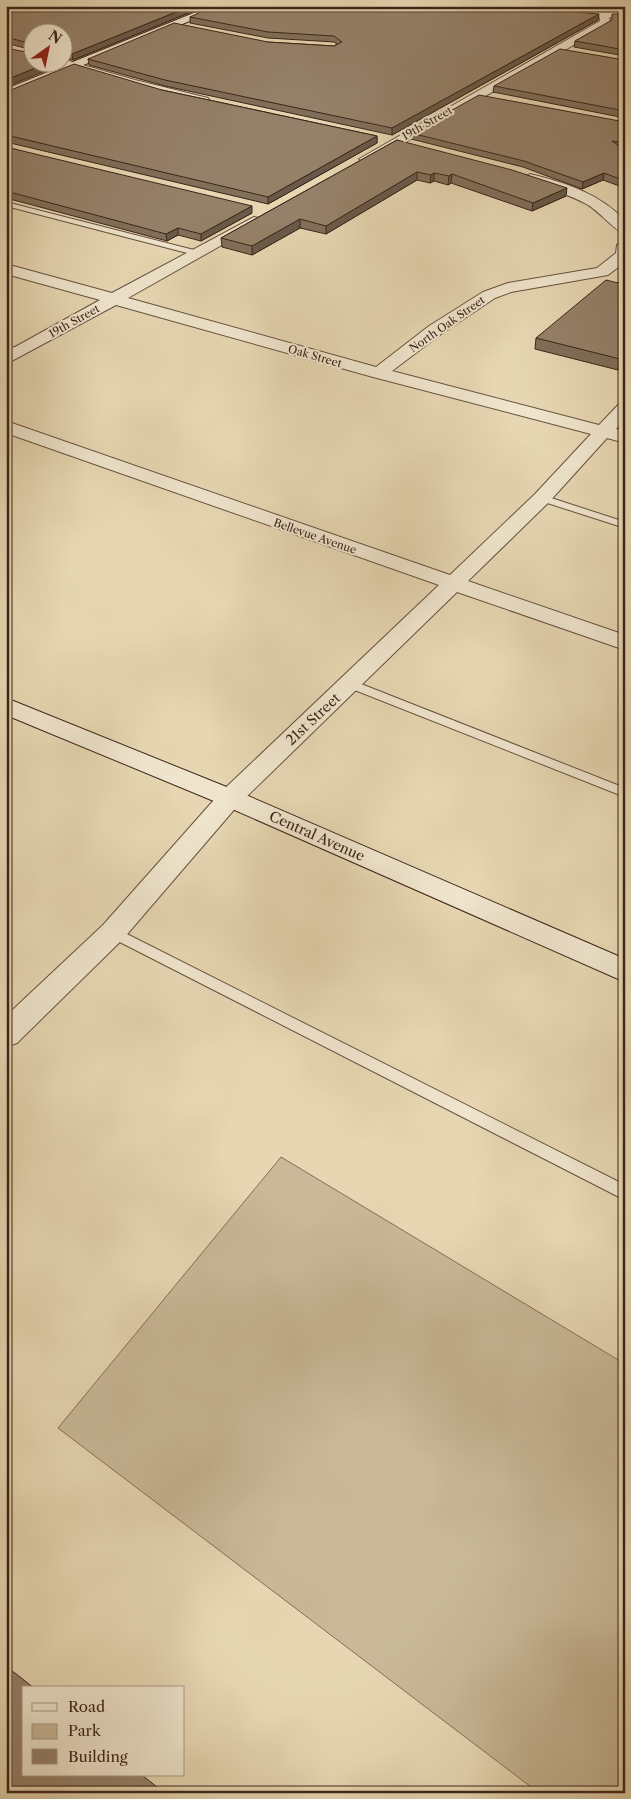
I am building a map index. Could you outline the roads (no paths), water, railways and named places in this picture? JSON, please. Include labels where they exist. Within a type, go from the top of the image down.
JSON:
[{"type":"street","points":[[72,63],[177,25],[221,6]]},
{"type":"street","points":[[497,6],[554,12],[625,16]]},
{"type":"street","name":"19th Street","points":[[355,164],[606,22],[604,14]]},
{"type":"street","points":[[177,25],[195,28]]},
{"type":"street","points":[[557,49],[576,53]]},
{"type":"street","points":[[72,65],[131,83],[214,103]]},
{"type":"street","points":[[6,92],[50,72]]},
{"type":"street","points":[[477,95],[495,98]]},
{"type":"street","points":[[380,137],[414,145]]},
{"type":"street","points":[[520,174],[574,192],[597,202],[616,218],[625,230]]},
{"type":"street","name":"19th Street","points":[[6,359],[13,350],[113,299],[195,253],[259,210]]},
{"type":"street","name":"North Oak Street","points":[[378,373],[435,330],[489,295],[508,288],[602,272],[624,255],[625,245]]},
{"type":"street","name":"Oak Street","points":[[6,269],[378,373],[614,434]]},
{"type":"street","name":"21st Street","points":[[6,1035],[113,932],[230,798],[351,684],[542,498],[614,434],[625,408]]},
{"type":"street","name":"Bellevue Avenue","points":[[6,427],[192,494],[625,643]]},
{"type":"street","name":"Central Avenue","points":[[6,706],[230,798],[625,971]]},
{"type":"lane","points":[[6,204],[195,253]]},
{"type":"lane","points":[[542,498],[625,525]]},
{"type":"lane","points":[[351,684],[625,793]]},
{"type":"lane","points":[[113,932],[625,1193]]}]
